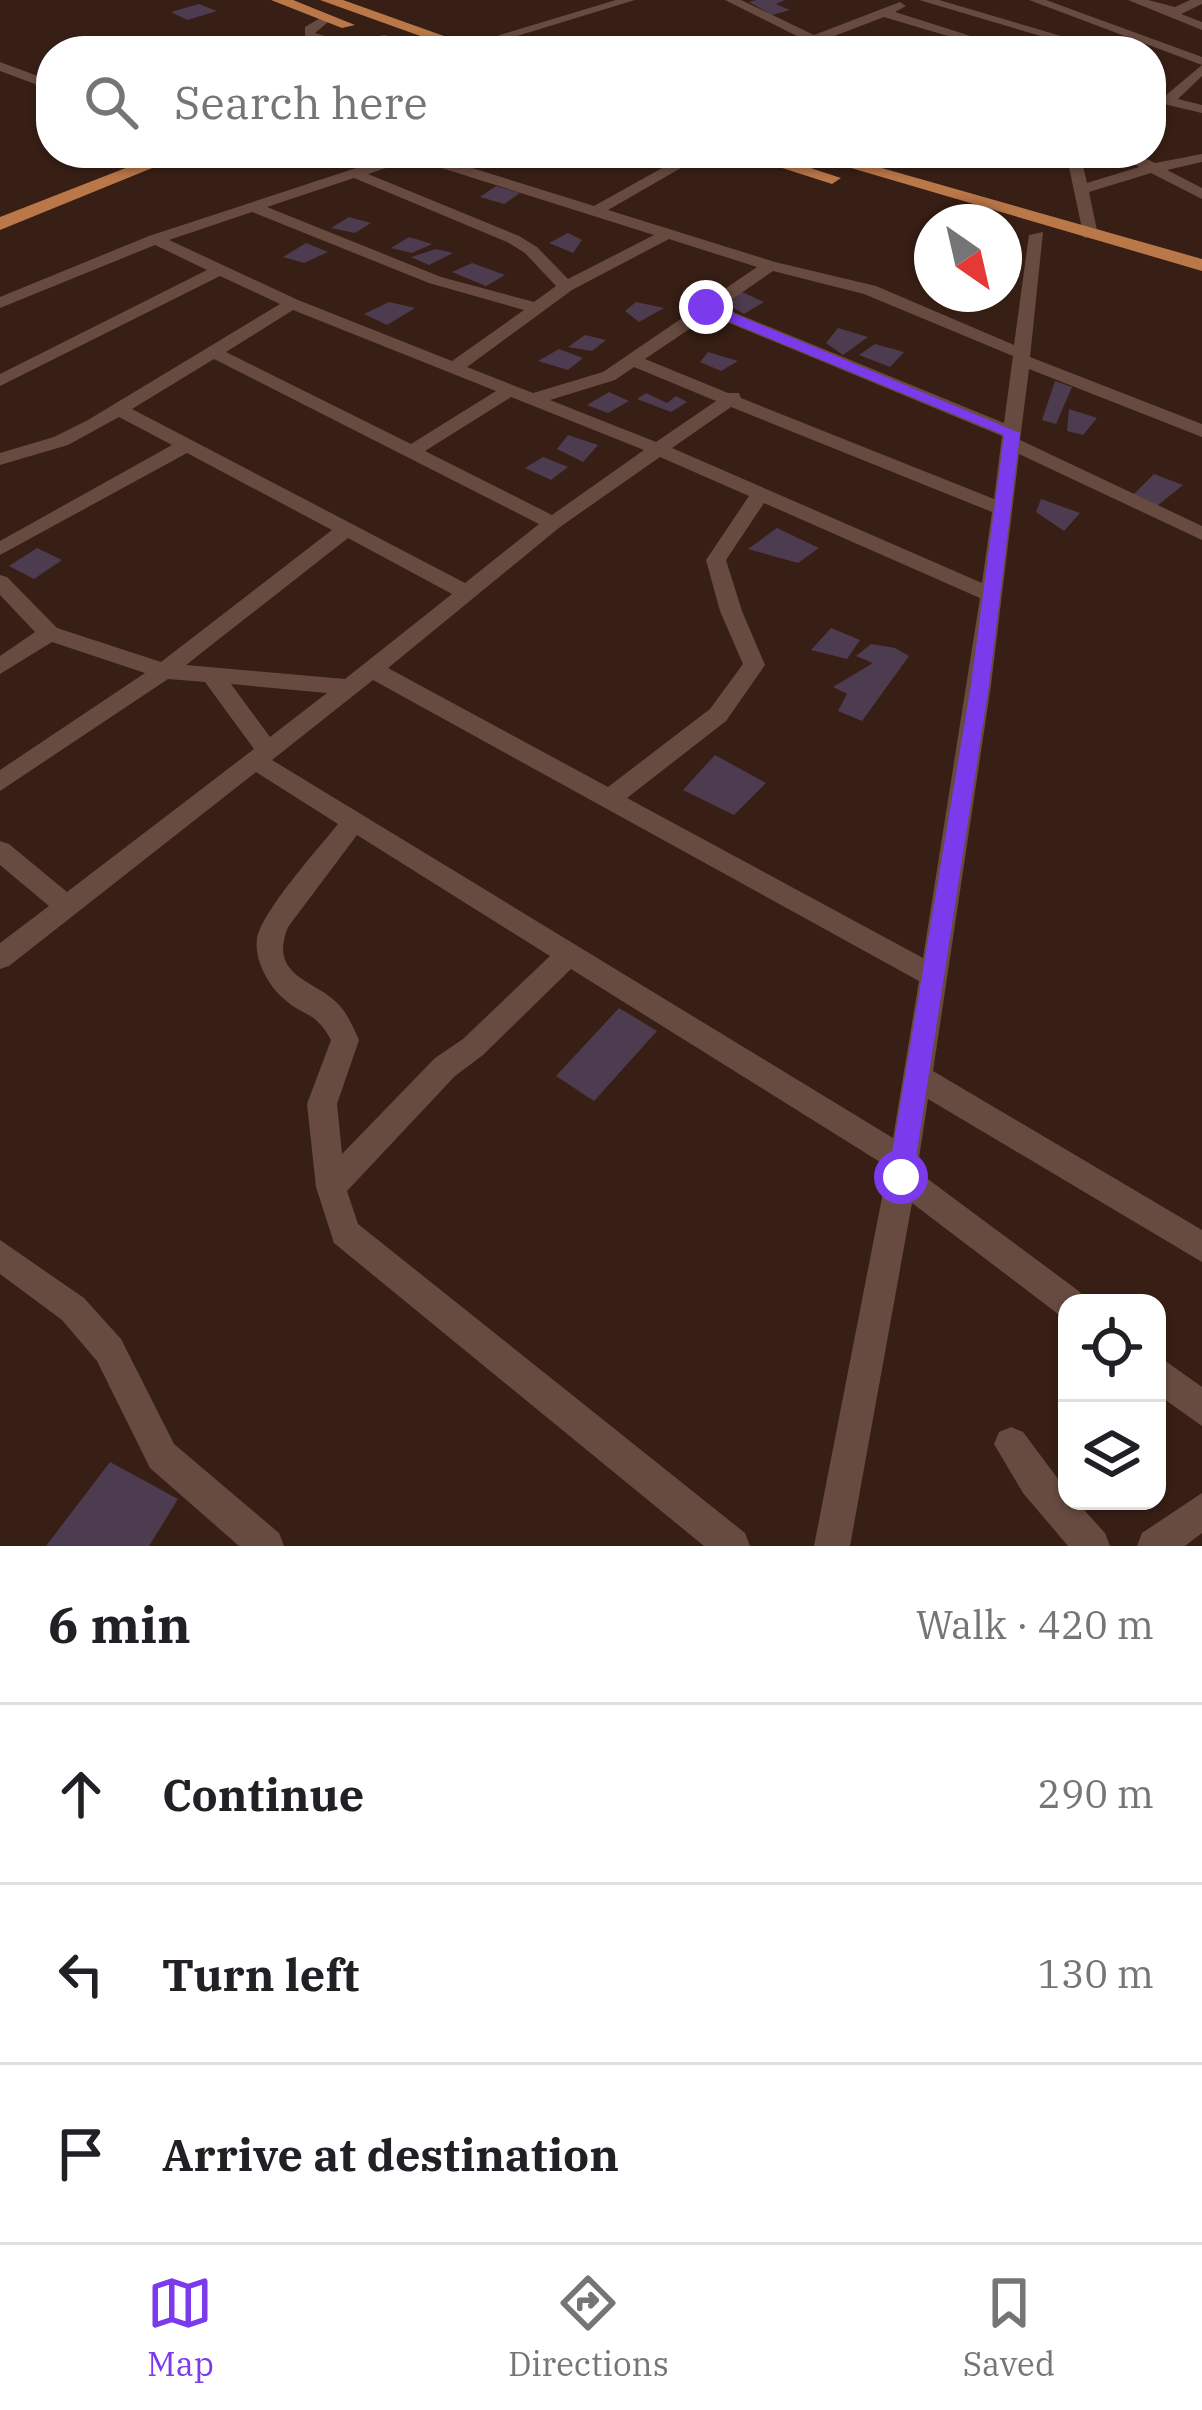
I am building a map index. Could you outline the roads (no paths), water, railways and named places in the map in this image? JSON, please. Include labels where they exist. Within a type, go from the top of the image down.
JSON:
[{"type":"main road","points":[[279,0],[425,36]]},
{"type":"main road","points":[[328,9],[376,36]]},
{"type":"main road","points":[[0,224],[143,168]]},
{"type":"main road","points":[[842,168],[942,204]]},
{"type":"main road","points":[[850,168],[1202,265]]},
{"type":"main road","points":[[1022,231],[1202,282]]},
{"type":"street","points":[[514,36],[629,0]]},
{"type":"street","points":[[731,0],[809,36]]},
{"type":"street","points":[[823,36],[914,0]]},
{"type":"street","points":[[925,0],[1032,36]]},
{"type":"street","points":[[1035,0],[1065,5],[1136,36]]},
{"type":"street","points":[[1134,0],[1174,11],[1200,0]]},
{"type":"street","points":[[1058,36],[1065,5]]},
{"type":"street","points":[[1174,11],[1174,17],[1202,26]]},
{"type":"street","points":[[886,13],[962,36]]},
{"type":"street","points":[[1166,49],[1202,65],[1166,93]]},
{"type":"street","points":[[0,66],[36,80]]},
{"type":"street","points":[[1166,102],[1202,109]]},
{"type":"street","points":[[1166,165],[1202,158]]},
{"type":"street","points":[[0,303],[155,239],[364,168]]},
{"type":"street","points":[[459,168],[770,266],[870,290],[1202,431]]},
{"type":"street","points":[[600,209],[673,168]]},
{"type":"street","points":[[1076,168],[1090,235]]},
{"type":"street","points":[[1081,190],[1153,168],[1202,194]]},
{"type":"street","points":[[351,172],[513,239],[531,250],[566,287]]},
{"type":"street","points":[[251,206],[435,280],[536,308]]},
{"type":"street","points":[[452,369],[566,287],[671,232]]},
{"type":"street","points":[[832,1546],[933,976],[1002,509],[1036,235]]},
{"type":"street","points":[[155,239],[292,304],[655,448],[990,594]]},
{"type":"street","points":[[534,399],[609,376],[770,266]]},
{"type":"street","points":[[0,381],[220,270]]},
{"type":"street","points":[[0,459],[61,441],[120,410],[292,304]]},
{"type":"street","points":[[706,307],[1011,438],[1202,534]]},
{"type":"street","points":[[215,353],[553,523]]},
{"type":"street","points":[[632,360],[1002,509]]},
{"type":"street","points":[[411,452],[509,391]]},
{"type":"street","points":[[0,958],[64,904],[373,670],[553,523],[733,397]]},
{"type":"street","points":[[120,410],[464,592]]},
{"type":"street","points":[[0,549],[185,446]]},
{"type":"street","points":[[609,799],[718,715],[754,665],[716,560],[759,496]]},
{"type":"street","points":[[0,782],[164,671],[343,532]]},
{"type":"street","points":[[0,582],[49,633],[164,671],[350,687]]},
{"type":"street","points":[[0,667],[49,633]]},
{"type":"street","points":[[373,670],[933,976]]},
{"type":"street","points":[[213,677],[262,756],[352,824],[571,953],[902,1169],[1058,1294]]},
{"type":"street","points":[[352,824],[277,922],[270,939],[272,962],[293,991],[329,1011],[345,1040],[322,1104],[331,1186],[345,1233],[732,1546]]},
{"type":"street","points":[[0,851],[64,904]]},
{"type":"street","points":[[331,1186],[446,1067],[473,1048],[571,953]]},
{"type":"street","points":[[917,1077],[1202,1247]]},
{"type":"street","points":[[0,1256],[73,1309],[109,1351],[162,1456],[266,1546]]},
{"type":"street","points":[[1166,1379],[1202,1409]]},
{"type":"street","points":[[1011,1444],[1035,1481],[1092,1546]]},
{"type":"street","points":[[1155,1546],[1202,1511]]}]
